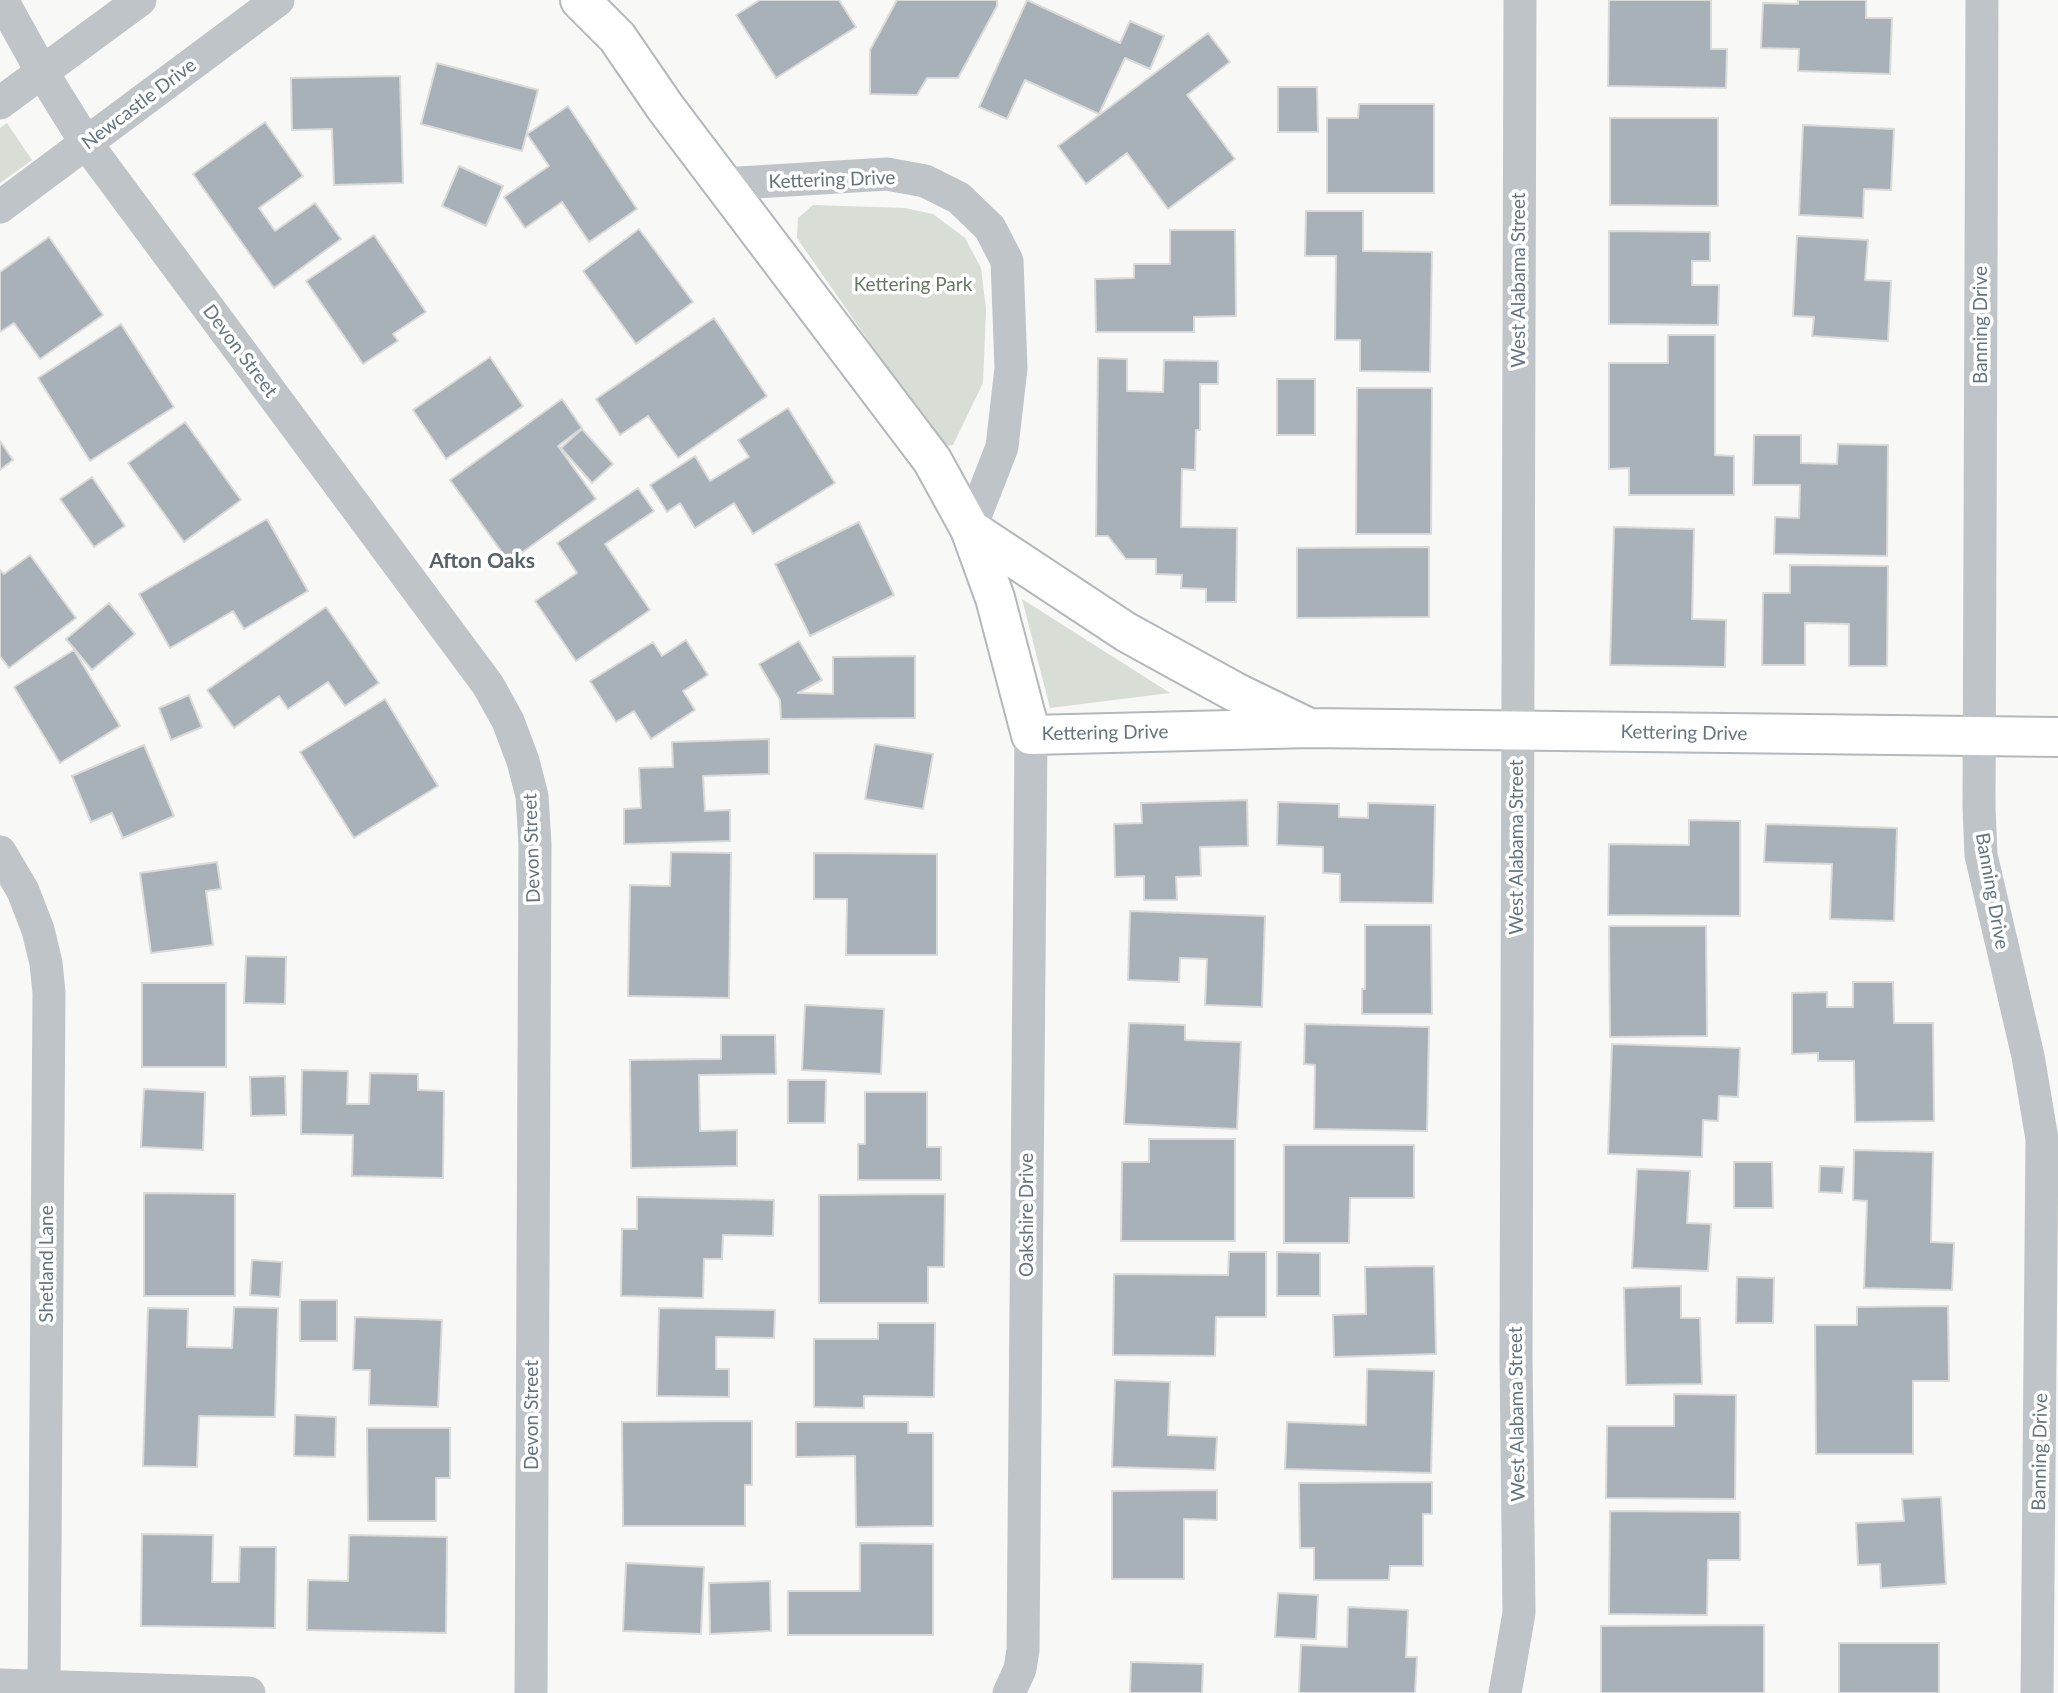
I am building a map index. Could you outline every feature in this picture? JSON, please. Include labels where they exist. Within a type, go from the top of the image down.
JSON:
[{"type":"street","name":"Devon Street","points":[[2,0],[86,143],[488,685],[508,720],[523,761],[532,796],[535,844],[531,1693]]},
{"type":"street","points":[[0,103],[139,0]]},
{"type":"street","name":"Newcastle Drive","points":[[0,207],[278,0]]},
{"type":"street","name":"Kettering Drive","points":[[580,0],[617,37],[665,107],[932,460],[970,529],[995,598],[1031,735],[1310,728],[2058,737]]},
{"type":"street","name":"West Alabama Street","points":[[1506,1693],[1520,1614],[1516,1357],[1520,0]]},
{"type":"street","name":"Banning Drive","points":[[1982,0],[1979,807],[1981,855],[2028,1056],[2042,1139],[2036,1693]]},
{"type":"street","name":"Kettering Drive","points":[[723,184],[887,174],[925,181],[959,198],[990,228],[1007,261],[1011,368],[1002,447],[970,529]]},
{"type":"street","name":"Kettering Drive","points":[[970,529],[1126,632],[1235,692],[1310,728]]},
{"type":"street","name":"Oakshire Drive","points":[[1009,1693],[1020,1668],[1023,1650],[1031,735]]},
{"type":"street","name":"Shetland Lane","points":[[0,852],[23,891],[38,930],[46,963],[48,993],[44,1686]]},
{"type":"street","points":[[0,1685],[250,1693]]},
{"type":"green space","points":[[7,123],[32,160],[0,183],[0,128]]},
{"type":"green space","name":"Kettering Park","points":[[813,205],[905,208],[933,214],[965,238],[981,268],[986,309],[983,383],[953,445],[943,446],[936,438],[797,238],[798,218]]},
{"type":"green space","points":[[1022,599],[1170,693],[1050,708]]},
{"type":"building","points":[[760,0],[839,0],[856,27],[776,78],[736,15]]},
{"type":"building","points":[[897,0],[997,0],[997,6],[958,78],[927,78],[917,95],[870,94],[870,50]]},
{"type":"building","points":[[1027,0],[1120,43],[1130,21],[1164,36],[1150,69],[1125,58],[1099,114],[1025,80],[1007,119],[979,107]]},
{"type":"building","points":[[1609,0],[1711,0],[1711,49],[1727,49],[1726,88],[1608,86]]},
{"type":"building","points":[[1798,0],[1866,0],[1866,18],[1892,18],[1890,74],[1798,71],[1799,49],[1761,48],[1763,3],[1798,4]]},
{"type":"building","points":[[1208,33],[1230,62],[1187,95],[1235,159],[1168,209],[1127,153],[1086,184],[1058,146]]},
{"type":"building","points":[[437,63],[538,90],[522,151],[421,124]]},
{"type":"building","points":[[400,76],[403,183],[334,185],[332,129],[292,130],[291,78]]},
{"type":"building","points":[[1278,87],[1317,87],[1318,132],[1278,132]]},
{"type":"building","points":[[1359,104],[1434,104],[1434,193],[1327,193],[1327,118],[1358,118]]},
{"type":"building","points":[[568,106],[637,209],[589,242],[562,202],[525,228],[504,197],[549,166],[527,134]]},
{"type":"building","points":[[1610,118],[1718,118],[1718,206],[1610,205]]},
{"type":"building","points":[[265,122],[303,176],[259,208],[275,231],[315,203],[341,239],[274,288],[193,174]]},
{"type":"building","points":[[1803,125],[1894,129],[1891,190],[1864,189],[1863,218],[1799,215]]},
{"type":"building","points":[[459,166],[503,186],[486,226],[442,206]]},
{"type":"building","points":[[1306,211],[1363,211],[1363,251],[1432,252],[1430,372],[1360,371],[1360,340],[1335,340],[1336,256],[1305,256]]},
{"type":"building","points":[[639,229],[693,302],[636,344],[583,271]]},
{"type":"building","points":[[1170,230],[1235,230],[1236,316],[1194,317],[1194,332],[1096,332],[1095,279],[1134,278],[1134,264],[1170,264]]},
{"type":"building","points":[[1609,231],[1710,232],[1710,261],[1692,261],[1692,285],[1719,285],[1718,325],[1609,324]]},
{"type":"building","points":[[374,235],[426,312],[393,334],[398,341],[363,364],[306,281]]},
{"type":"building","points":[[1797,236],[1868,240],[1865,280],[1891,281],[1888,341],[1812,336],[1814,317],[1793,316]]},
{"type":"building","points":[[49,237],[103,315],[40,359],[14,323],[0,332],[0,272]]},
{"type":"building","points":[[714,318],[767,396],[678,458],[648,416],[620,435],[596,399]]},
{"type":"building","points":[[121,324],[174,407],[90,461],[38,378]]},
{"type":"building","points":[[1668,335],[1715,335],[1715,455],[1734,456],[1734,495],[1629,495],[1629,468],[1609,469],[1609,363],[1668,363]]},
{"type":"building","points":[[490,357],[523,406],[446,459],[413,410]]},
{"type":"building","points":[[1098,358],[1127,359],[1127,391],[1163,392],[1164,360],[1218,361],[1218,384],[1200,384],[1200,430],[1196,430],[1195,470],[1182,469],[1181,527],[1237,528],[1236,602],[1206,602],[1206,589],[1181,588],[1182,575],[1156,574],[1156,559],[1126,559],[1108,536],[1096,536]]},
{"type":"building","points":[[1277,379],[1315,379],[1315,435],[1277,435]]},
{"type":"building","points":[[1357,388],[1432,388],[1431,534],[1356,534]]},
{"type":"building","points":[[562,399],[582,428],[558,446],[596,499],[509,562],[450,480]]},
{"type":"building","points":[[788,408],[835,483],[753,534],[734,503],[695,528],[680,503],[667,512],[650,485],[695,456],[710,481],[749,457],[738,440]]},
{"type":"building","points":[[185,422],[241,500],[184,542],[128,463]]},
{"type":"building","points":[[582,429],[613,464],[592,483],[561,448]]},
{"type":"building","points":[[1754,435],[1801,435],[1801,463],[1837,464],[1838,444],[1888,445],[1887,556],[1774,554],[1775,517],[1799,518],[1800,485],[1753,485]]},
{"type":"building","points":[[0,441],[13,460],[0,470]]},
{"type":"building","points":[[92,477],[125,526],[94,547],[60,499]]},
{"type":"building","points":[[638,488],[654,511],[605,544],[650,610],[576,661],[535,601],[577,573],[557,543]]},
{"type":"building","points":[[267,519],[308,591],[244,629],[233,611],[170,648],[139,594]]},
{"type":"building","points":[[859,522],[894,595],[810,636],[775,564]]},
{"type":"building","points":[[1614,527],[1694,529],[1692,619],[1726,620],[1725,667],[1610,665]]},
{"type":"building","points":[[1429,547],[1429,617],[1297,618],[1297,548]]},
{"type":"building","points":[[30,555],[76,618],[9,668],[0,656],[0,570],[4,574]]},
{"type":"building","points":[[1790,565],[1888,566],[1887,666],[1849,666],[1849,624],[1805,623],[1805,665],[1762,665],[1763,593],[1790,593]]},
{"type":"building","points":[[109,603],[135,634],[92,670],[66,639]]},
{"type":"building","points":[[326,607],[379,683],[345,706],[328,682],[288,709],[279,696],[234,728],[207,690]]},
{"type":"building","points":[[686,640],[708,675],[683,691],[695,710],[651,739],[634,711],[616,722],[590,681],[653,642],[662,656]]},
{"type":"building","points":[[799,641],[822,680],[798,693],[833,694],[833,657],[915,656],[915,718],[781,719],[780,700],[759,664]]},
{"type":"building","points":[[74,650],[120,726],[60,763],[14,687]]},
{"type":"building","points":[[189,695],[202,727],[171,740],[159,708]]},
{"type":"building","points":[[385,699],[438,786],[354,838],[300,752]]},
{"type":"building","points":[[769,739],[769,774],[703,776],[705,811],[730,810],[730,841],[624,844],[624,809],[641,808],[639,768],[673,767],[672,742]]},
{"type":"building","points":[[875,744],[933,754],[923,809],[865,799]]},
{"type":"building","points":[[144,745],[174,816],[123,838],[112,813],[91,822],[72,776]]},
{"type":"building","points":[[1247,800],[1248,846],[1200,847],[1201,876],[1176,877],[1177,900],[1144,900],[1144,876],[1115,877],[1114,824],[1142,823],[1141,803]]},
{"type":"building","points":[[1278,802],[1339,804],[1339,817],[1368,818],[1368,803],[1435,805],[1433,903],[1340,902],[1340,874],[1323,873],[1323,847],[1277,845]]},
{"type":"building","points":[[1689,820],[1740,821],[1740,916],[1608,915],[1609,844],[1689,845]]},
{"type":"building","points":[[1766,824],[1897,828],[1894,921],[1830,919],[1832,864],[1764,862]]},
{"type":"building","points":[[671,852],[731,853],[729,998],[628,996],[630,885],[670,886]]},
{"type":"building","points":[[814,853],[937,854],[937,955],[846,955],[847,899],[814,899]]},
{"type":"building","points":[[217,862],[221,889],[206,891],[213,945],[151,953],[140,873]]},
{"type":"building","points":[[1130,911],[1265,916],[1262,1007],[1205,1005],[1207,959],[1180,958],[1179,982],[1128,980]]},
{"type":"building","points":[[1365,925],[1431,925],[1432,1014],[1362,1014],[1362,989],[1365,989]]},
{"type":"building","points":[[1609,926],[1706,926],[1707,1036],[1610,1037]]},
{"type":"building","points":[[246,956],[286,957],[285,1004],[244,1003]]},
{"type":"building","points":[[1853,982],[1893,982],[1894,1023],[1933,1023],[1934,1121],[1855,1122],[1854,1061],[1818,1061],[1818,1053],[1792,1054],[1792,993],[1827,992],[1827,1007],[1853,1007]]},
{"type":"building","points":[[142,983],[226,983],[226,1067],[142,1067]]},
{"type":"building","points":[[805,1005],[884,1009],[881,1074],[802,1070]]},
{"type":"building","points":[[1129,1023],[1185,1025],[1185,1040],[1241,1042],[1237,1129],[1124,1124]]},
{"type":"building","points":[[1305,1024],[1429,1027],[1427,1131],[1314,1129],[1315,1065],[1304,1064]]},
{"type":"building","points":[[721,1035],[775,1035],[776,1074],[699,1075],[700,1131],[737,1130],[737,1166],[631,1168],[630,1060],[721,1059]]},
{"type":"building","points":[[1612,1044],[1740,1048],[1738,1097],[1719,1096],[1718,1121],[1703,1120],[1702,1157],[1608,1154]]},
{"type":"building","points":[[302,1070],[348,1071],[347,1104],[369,1104],[370,1073],[418,1074],[418,1090],[444,1091],[443,1178],[352,1176],[353,1135],[301,1134]]},
{"type":"building","points":[[285,1076],[286,1115],[251,1116],[250,1077]]},
{"type":"building","points":[[788,1080],[826,1080],[825,1123],[788,1123]]},
{"type":"building","points":[[144,1089],[205,1092],[203,1150],[141,1147]]},
{"type":"building","points":[[865,1092],[927,1092],[927,1147],[941,1147],[941,1180],[858,1180],[858,1144],[865,1144]]},
{"type":"building","points":[[1149,1139],[1235,1139],[1235,1241],[1121,1241],[1122,1162],[1149,1162]]},
{"type":"building","points":[[1284,1145],[1414,1145],[1414,1198],[1350,1198],[1349,1243],[1284,1243]]},
{"type":"building","points":[[1854,1150],[1933,1152],[1931,1242],[1954,1243],[1952,1290],[1864,1288],[1867,1201],[1853,1200]]},
{"type":"building","points":[[1734,1162],[1772,1162],[1773,1208],[1734,1208]]},
{"type":"building","points":[[1820,1166],[1844,1167],[1842,1193],[1819,1192]]},
{"type":"building","points":[[1637,1169],[1690,1171],[1687,1223],[1711,1224],[1708,1271],[1632,1268]]},
{"type":"building","points":[[144,1193],[235,1194],[235,1296],[144,1296]]},
{"type":"building","points":[[945,1194],[944,1267],[928,1267],[928,1303],[819,1303],[819,1195]]},
{"type":"building","points":[[637,1197],[774,1200],[773,1236],[723,1235],[722,1259],[704,1259],[703,1298],[621,1296],[622,1229],[637,1229]]},
{"type":"building","points":[[1229,1252],[1266,1252],[1266,1317],[1216,1317],[1215,1356],[1113,1355],[1114,1274],[1228,1275]]},
{"type":"building","points":[[1277,1252],[1320,1253],[1320,1296],[1277,1296]]},
{"type":"building","points":[[252,1260],[282,1262],[280,1297],[250,1295]]},
{"type":"building","points":[[1434,1266],[1436,1354],[1334,1357],[1333,1315],[1366,1314],[1365,1267]]},
{"type":"building","points":[[1737,1277],[1774,1278],[1773,1323],[1736,1323]]},
{"type":"building","points":[[1681,1286],[1681,1318],[1700,1318],[1702,1384],[1626,1385],[1624,1288]]},
{"type":"building","points":[[300,1300],[337,1300],[337,1341],[300,1341]]},
{"type":"building","points":[[1948,1306],[1949,1381],[1913,1381],[1913,1454],[1816,1454],[1815,1325],[1857,1325],[1857,1307]]},
{"type":"building","points":[[234,1307],[278,1308],[275,1417],[199,1416],[197,1467],[143,1466],[148,1308],[188,1309],[187,1347],[232,1348]]},
{"type":"building","points":[[659,1308],[775,1310],[774,1338],[716,1337],[716,1369],[729,1369],[729,1397],[657,1396]]},
{"type":"building","points":[[355,1317],[442,1320],[438,1407],[369,1405],[370,1370],[353,1370]]},
{"type":"building","points":[[878,1323],[935,1323],[934,1397],[864,1396],[864,1408],[814,1407],[814,1339],[878,1339]]},
{"type":"building","points":[[1367,1369],[1434,1371],[1431,1473],[1285,1469],[1287,1422],[1366,1425]]},
{"type":"building","points":[[1115,1380],[1170,1382],[1168,1435],[1217,1437],[1215,1470],[1112,1467]]},
{"type":"building","points":[[1674,1394],[1736,1395],[1735,1499],[1606,1498],[1607,1426],[1674,1426]]},
{"type":"building","points":[[295,1415],[336,1417],[335,1457],[294,1456]]},
{"type":"building","points":[[752,1421],[752,1485],[745,1485],[745,1526],[623,1526],[622,1422]]},
{"type":"building","points":[[796,1422],[908,1422],[908,1433],[933,1433],[933,1526],[856,1527],[855,1456],[796,1457]]},
{"type":"building","points":[[367,1428],[450,1428],[450,1478],[436,1478],[436,1521],[368,1521]]},
{"type":"building","points":[[1432,1482],[1432,1514],[1423,1514],[1423,1566],[1390,1566],[1389,1580],[1314,1580],[1314,1548],[1300,1548],[1299,1483]]},
{"type":"building","points":[[1217,1490],[1217,1520],[1184,1519],[1184,1579],[1112,1579],[1112,1491]]},
{"type":"building","points":[[1941,1497],[1946,1584],[1881,1588],[1880,1564],[1858,1565],[1856,1523],[1904,1521],[1902,1499]]},
{"type":"building","points":[[1610,1511],[1740,1512],[1740,1560],[1708,1560],[1707,1615],[1609,1614]]},
{"type":"building","points":[[142,1534],[213,1535],[212,1582],[239,1582],[240,1547],[276,1547],[275,1628],[141,1626]]},
{"type":"building","points":[[349,1535],[447,1537],[446,1633],[307,1630],[308,1580],[348,1581]]},
{"type":"building","points":[[860,1543],[933,1544],[933,1635],[788,1635],[788,1591],[860,1591]]},
{"type":"building","points":[[626,1563],[704,1567],[701,1634],[623,1631]]},
{"type":"building","points":[[770,1581],[771,1631],[710,1634],[709,1583]]},
{"type":"building","points":[[1278,1593],[1318,1595],[1316,1639],[1275,1637]]},
{"type":"building","points":[[1348,1607],[1408,1610],[1406,1657],[1417,1657],[1415,1693],[1299,1693],[1301,1645],[1347,1647]]},
{"type":"building","points":[[1764,1625],[1764,1693],[1601,1693],[1601,1626]]},
{"type":"building","points":[[1839,1643],[1939,1643],[1939,1693],[1839,1693]]},
{"type":"building","points":[[1131,1662],[1203,1664],[1202,1693],[1130,1693]]},
{"type":"district","name":"Afton Oaks","points":[[482,561]]}]
